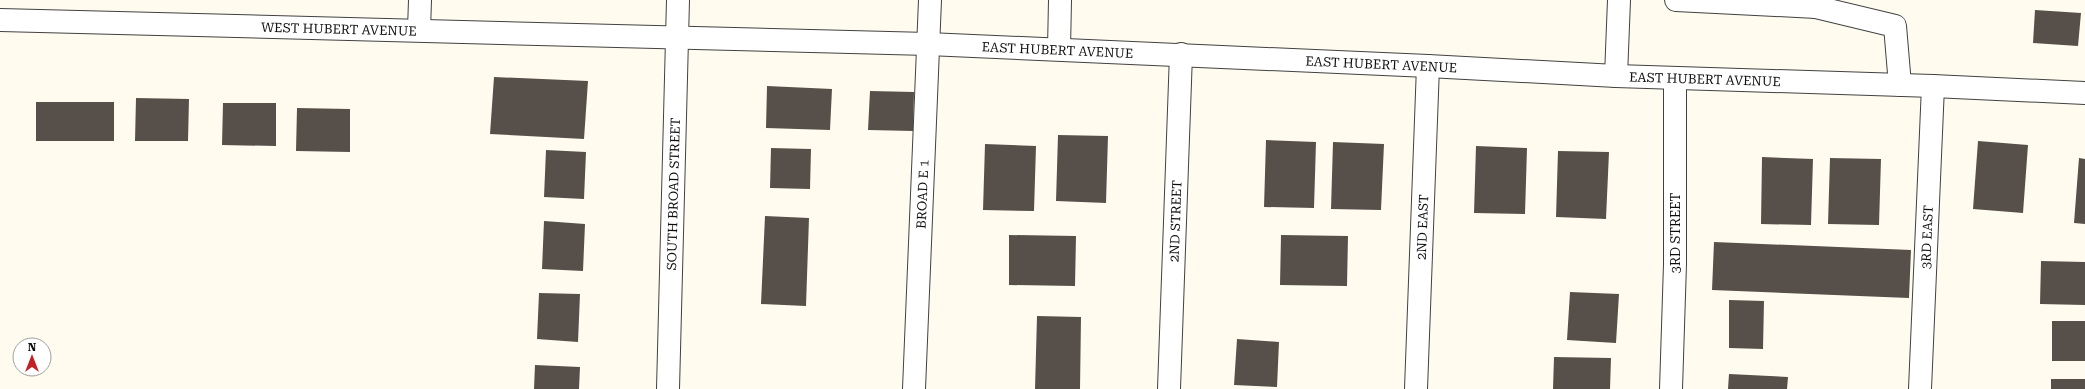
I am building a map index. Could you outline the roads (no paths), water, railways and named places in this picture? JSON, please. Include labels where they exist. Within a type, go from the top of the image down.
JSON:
[{"type":"street","points":[[419,30],[420,0]]},
{"type":"street","name":"SOUTH BROAD STREET","points":[[668,389],[678,0]]},
{"type":"street","name":"BROAD E 1","points":[[914,389],[930,0]]},
{"type":"street","points":[[1059,49],[1060,0]]},
{"type":"street","points":[[1616,76],[1619,0]]},
{"type":"street","points":[[1676,0],[1816,4],[1895,26],[1900,85]]},
{"type":"street","name":"WEST HUBERT AVENUE","points":[[0,20],[678,38]]},
{"type":"street","name":"EAST HUBERT AVENUE","points":[[678,38],[928,44],[1059,49],[1616,76],[1933,86],[2085,93]]},
{"type":"street","name":"2ND STREET","points":[[1169,389],[1181,54]]},
{"type":"street","name":"2ND EAST","points":[[1416,389],[1428,66]]},
{"type":"street","name":"3RD STREET","points":[[1671,389],[1675,264],[1675,78]]},
{"type":"street","name":"3RD EAST","points":[[1920,389],[1933,86]]}]
